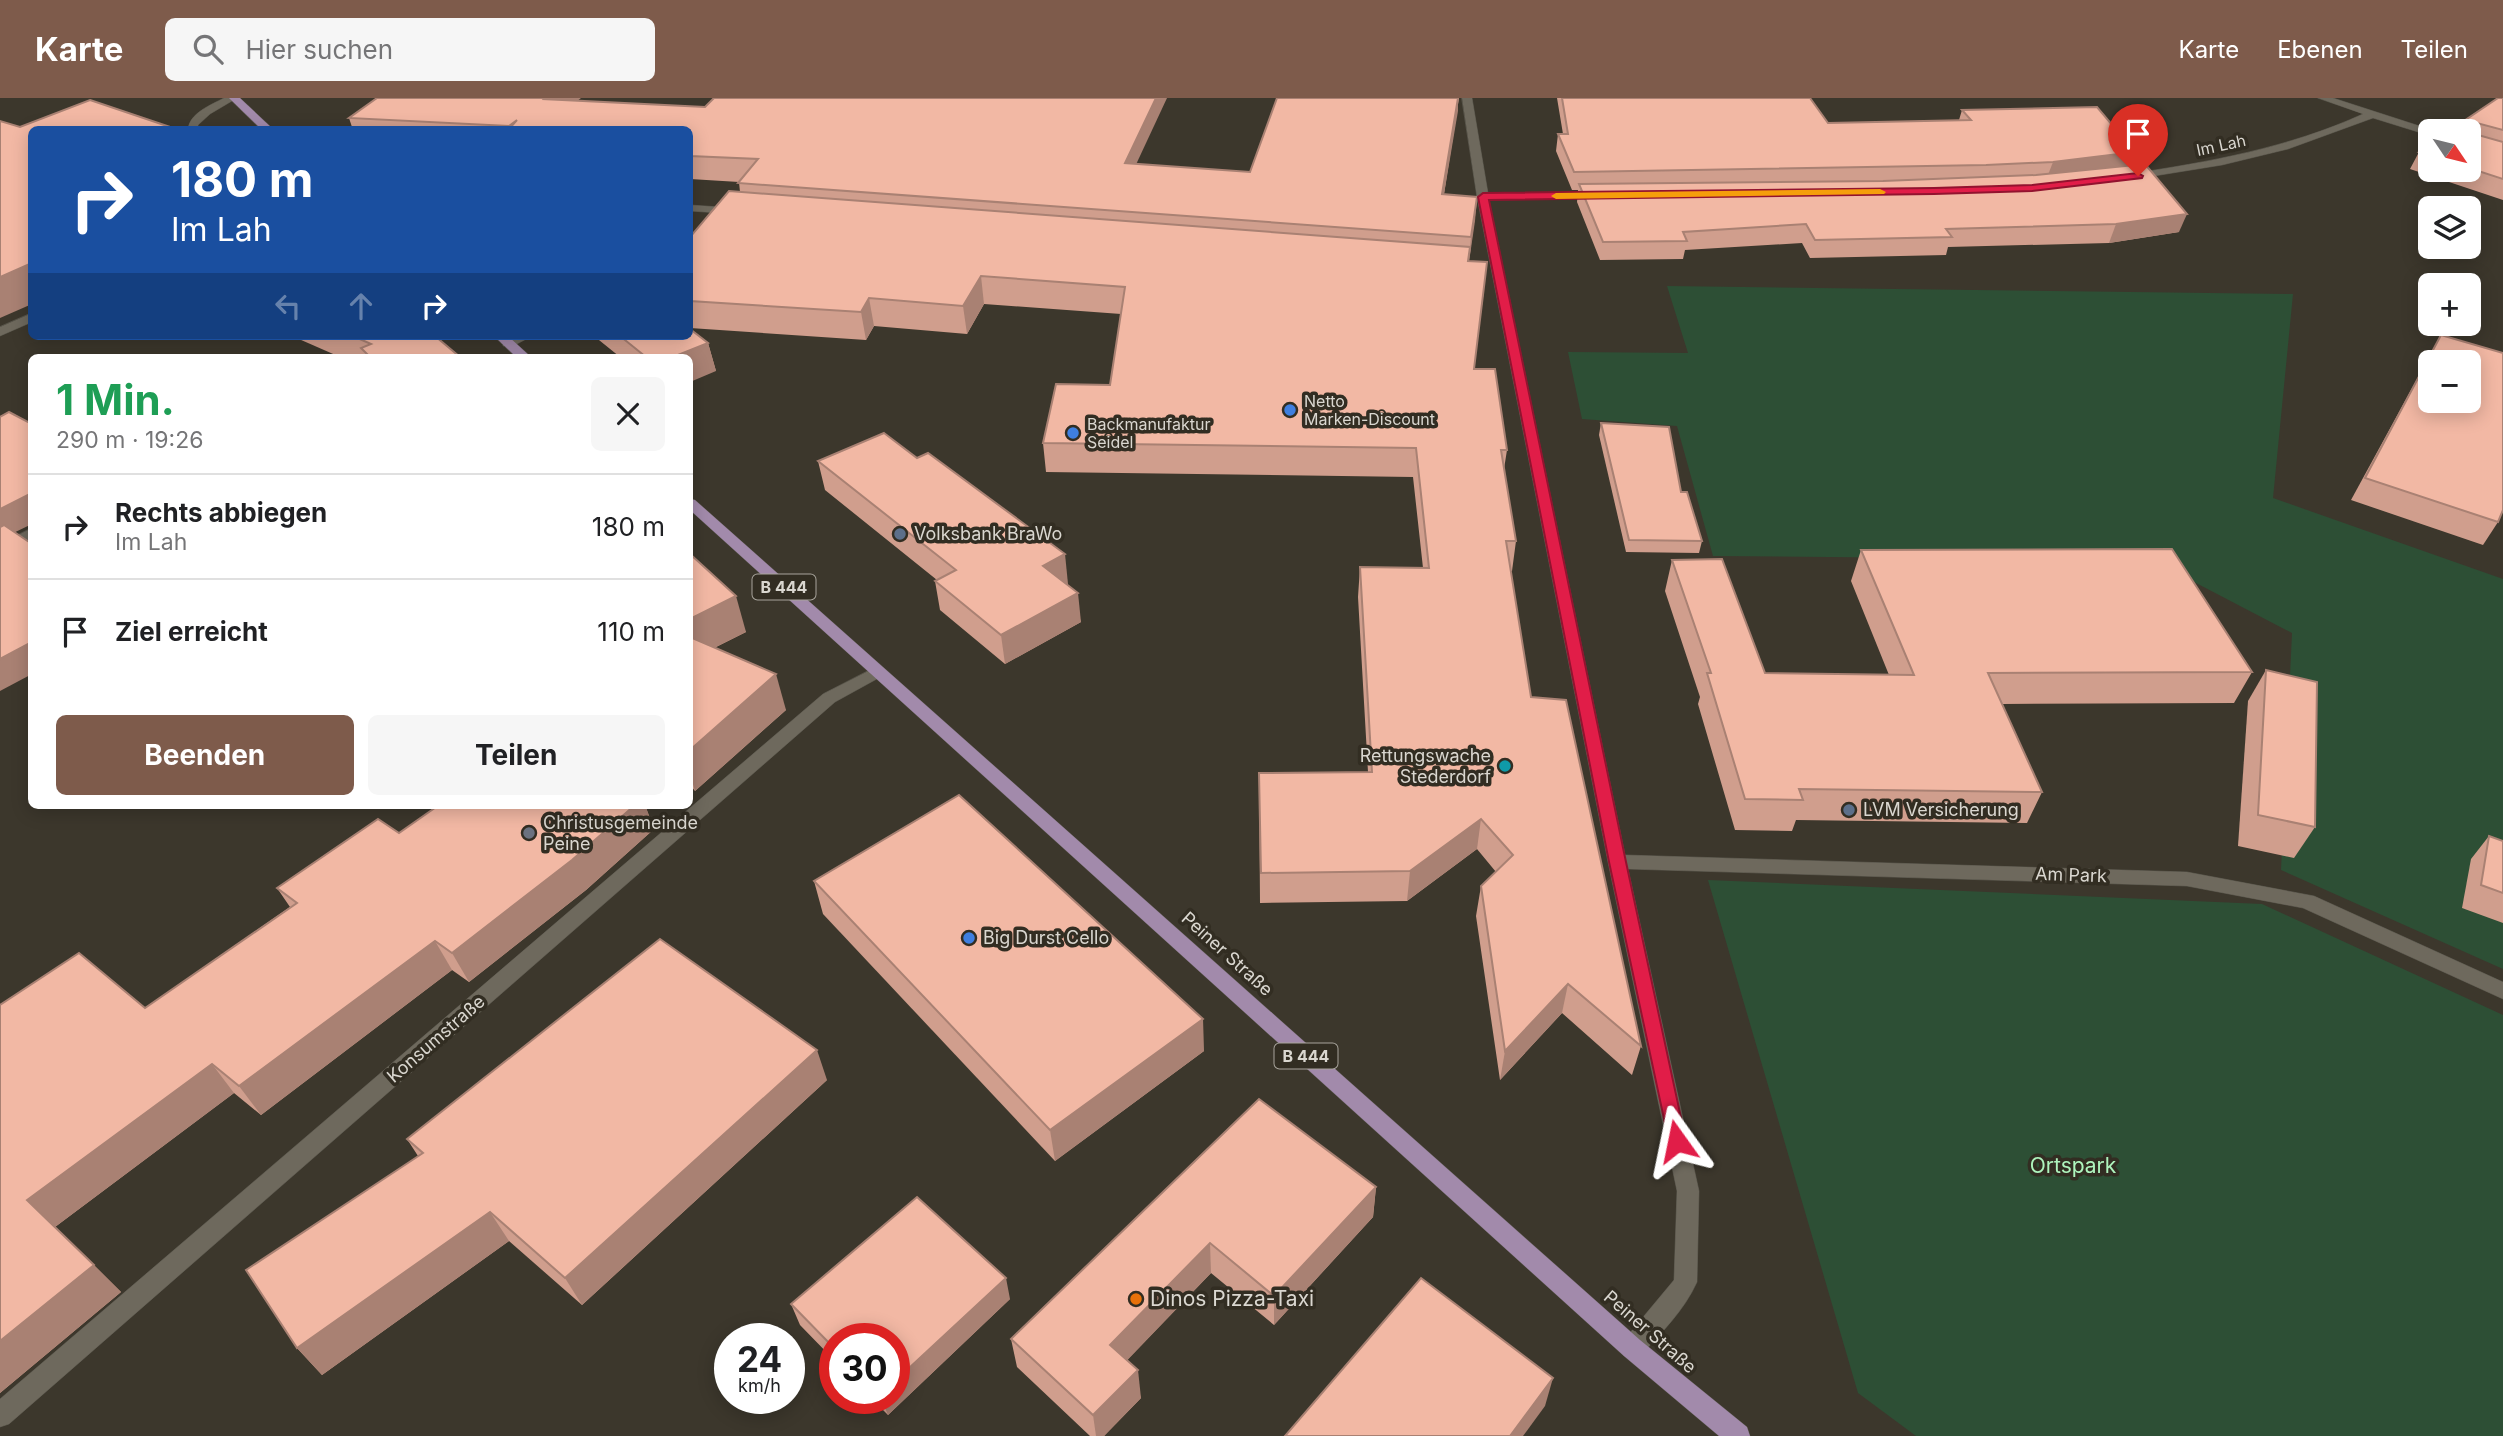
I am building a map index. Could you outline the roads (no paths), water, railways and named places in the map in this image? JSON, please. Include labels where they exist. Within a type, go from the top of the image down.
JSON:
[{"type":"main road","points":[[233,98],[264,126]]},
{"type":"main road","points":[[504,340],[520,354]]},
{"type":"main road","name":"Peiner Straße","points":[[693,506],[1632,1348],[1738,1436]]},
{"type":"street","points":[[193,126],[206,112],[233,98]]},
{"type":"street","points":[[1466,98],[1492,269],[1688,1191],[1685,1282],[1676,1298],[1632,1348]]},
{"type":"street","points":[[2323,98],[2418,129]]},
{"type":"street","name":"Im Lah","points":[[2113,180],[2187,169],[2280,148],[2346,127],[2372,114]]},
{"type":"street","points":[[1483,197],[1620,195]]},
{"type":"street","points":[[693,208],[744,212]]},
{"type":"street","points":[[0,332],[28,319]]},
{"type":"street","points":[[0,550],[28,535]]},
{"type":"street","name":"Konsumstraße","points":[[0,1415],[829,698],[878,671]]},
{"type":"street","name":"Am Park","points":[[1617,862],[2187,878],[2307,901],[2503,991]]},
{"type":"place","name":"Netto Marken-Discount","points":[[1290,410]]},
{"type":"place","name":"Backmanufaktur Seidel","points":[[1073,433]]},
{"type":"place","name":"Volksbank BraWo","points":[[900,534]]},
{"type":"place","name":"Rettungswache Stederdorf","points":[[1505,766]]},
{"type":"place","name":"LVM Versicherung","points":[[1849,810]]},
{"type":"place","name":"Christusgemeinde Peine","points":[[529,833]]},
{"type":"place","name":"Big Durst Cello","points":[[969,938]]},
{"type":"place","name":"Dinos Pizza-Taxi","points":[[1136,1299]]},
{"type":"park label","name":"Ortspark","points":[[2073,1166]]}]
